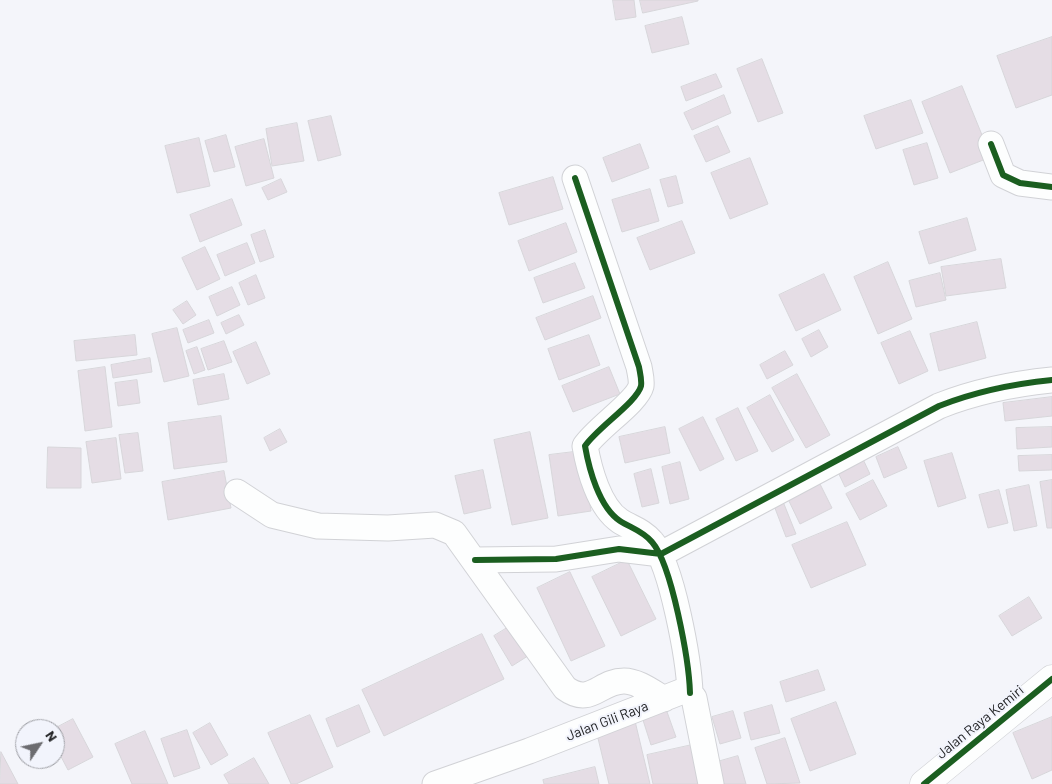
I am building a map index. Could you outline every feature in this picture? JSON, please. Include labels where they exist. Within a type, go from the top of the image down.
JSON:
[{"type":"street","points":[[991,144],[1003,175],[1020,183],[1052,186]]},
{"type":"street","points":[[575,178],[639,367],[641,384],[637,394],[592,436],[585,446],[588,460],[603,500],[611,511],[619,521],[638,530],[652,541],[661,554],[667,571],[682,635],[690,673],[690,693],[694,698],[711,784]]},
{"type":"street","points":[[475,560],[556,559],[619,549],[661,554],[940,406],[970,393],[1010,384],[1052,380]]},
{"type":"street","points":[[237,492],[272,515],[318,526],[388,528],[435,525],[454,533],[565,688],[575,695],[588,695],[612,683],[624,681],[640,685],[664,699]]},
{"type":"street","name":"Jalan Raya Kemiri","points":[[924,784],[1052,680]]},
{"type":"street","name":"Jalan Gili Raya","points":[[435,784],[529,751],[683,691],[690,693]]},
{"type":"building","points":[[613,0],[634,0],[636,17],[616,20]]},
{"type":"building","points":[[640,0],[698,0],[698,1],[643,13]]},
{"type":"building","points":[[682,17],[689,44],[652,53],[645,26]]},
{"type":"building","points":[[1052,37],[1052,95],[1016,108],[997,56]]},
{"type":"building","points":[[762,59],[783,113],[758,122],[737,69]]},
{"type":"building","points":[[716,74],[722,87],[686,101],[681,87]]},
{"type":"building","points":[[962,86],[991,157],[950,173],[922,102]]},
{"type":"building","points":[[724,95],[731,113],[692,130],[684,113]]},
{"type":"building","points":[[911,100],[923,133],[876,149],[864,116]]},
{"type":"building","points":[[331,116],[341,155],[318,161],[308,121]]},
{"type":"building","points":[[297,123],[304,161],[272,166],[266,129]]},
{"type":"building","points":[[718,126],[730,152],[706,162],[694,136]]},
{"type":"building","points":[[226,135],[235,167],[214,172],[205,141]]},
{"type":"building","points":[[199,138],[210,186],[177,193],[165,146]]},
{"type":"building","points":[[264,139],[274,178],[246,186],[235,147]]},
{"type":"building","points":[[927,143],[938,178],[914,185],[903,150]]},
{"type":"building","points":[[640,144],[649,168],[612,182],[603,158]]},
{"type":"building","points":[[750,158],[768,204],[730,219],[711,173]]},
{"type":"building","points":[[676,176],[683,203],[668,207],[660,180]]},
{"type":"building","points":[[553,177],[563,209],[509,225],[499,193]]},
{"type":"building","points":[[281,179],[287,192],[268,200],[262,188]]},
{"type":"building","points":[[650,189],[659,221],[622,232],[612,200]]},
{"type":"building","points":[[232,199],[242,225],[200,242],[190,215]]},
{"type":"building","points":[[967,218],[976,250],[929,264],[919,232]]},
{"type":"building","points":[[682,221],[695,253],[650,270],[637,238]]},
{"type":"building","points":[[566,223],[577,252],[529,271],[518,241]]},
{"type":"building","points":[[265,230],[274,257],[260,262],[251,235]]},
{"type":"building","points":[[247,243],[255,263],[225,276],[217,255]]},
{"type":"building","points":[[205,247],[220,279],[197,290],[182,258]]},
{"type":"building","points":[[1001,259],[1006,288],[946,296],[941,267]]},
{"type":"building","points":[[888,262],[912,319],[878,334],[854,277]]},
{"type":"building","points":[[575,263],[585,288],[543,303],[534,278]]},
{"type":"building","points":[[940,273],[946,300],[916,307],[909,281]]},
{"type":"building","points":[[824,274],[841,310],[796,331],[779,295]]},
{"type":"building","points":[[256,275],[265,298],[248,305],[239,283]]},
{"type":"building","points":[[232,287],[240,305],[217,316],[209,297]]},
{"type":"building","points":[[593,296],[601,318],[545,340],[536,318]]},
{"type":"building","points":[[187,301],[196,315],[183,324],[173,310]]},
{"type":"building","points":[[239,315],[244,325],[226,334],[221,323]]},
{"type":"building","points":[[209,320],[214,333],[188,343],[183,330]]},
{"type":"building","points":[[977,322],[986,358],[939,371],[930,334]]},
{"type":"building","points":[[177,328],[189,376],[164,382],[152,334]]},
{"type":"building","points":[[819,330],[828,347],[811,357],[802,339]]},
{"type":"building","points":[[910,331],[928,371],[899,384],[881,343]]},
{"type":"building","points":[[135,335],[137,355],[76,361],[74,341]]},
{"type":"building","points":[[589,335],[600,365],[559,380],[548,349]]},
{"type":"building","points":[[224,341],[232,362],[208,370],[201,349]]},
{"type":"building","points":[[256,342],[270,374],[247,384],[233,352]]},
{"type":"building","points":[[197,347],[205,370],[194,374],[186,351]]},
{"type":"building","points":[[785,351],[793,365],[767,379],[760,365]]},
{"type":"building","points":[[150,358],[152,372],[113,378],[111,365]]},
{"type":"building","points":[[105,367],[112,427],[85,431],[78,371]]},
{"type":"building","points":[[609,367],[620,394],[573,412],[562,386]]},
{"type":"building","points":[[224,374],[229,399],[198,405],[193,380]]},
{"type":"building","points":[[797,374],[830,435],[806,448],[772,388]]},
{"type":"building","points":[[137,380],[140,403],[118,406],[115,383]]},
{"type":"building","points":[[770,395],[794,440],[772,452],[747,408]]},
{"type":"building","points":[[1052,397],[1052,416],[1005,421],[1003,403]]},
{"type":"building","points":[[738,408],[758,451],[736,461],[716,419]]},
{"type":"building","points":[[221,416],[227,462],[174,469],[168,423]]},
{"type":"building","points":[[703,417],[724,459],[700,471],[679,429]]},
{"type":"building","points":[[665,427],[670,453],[625,463],[619,437]]},
{"type":"building","points":[[1052,427],[1052,447],[1017,449],[1016,428]]},
{"type":"building","points":[[280,429],[287,442],[270,451],[264,438]]},
{"type":"building","points":[[530,432],[548,518],[512,525],[494,440]]},
{"type":"building","points":[[138,433],[143,471],[125,473],[119,435]]},
{"type":"building","points":[[116,438],[121,479],[92,483],[86,442]]},
{"type":"building","points":[[48,447],[81,448],[81,488],[47,488]]},
{"type":"building","points":[[898,447],[907,468],[884,478],[876,457]]},
{"type":"building","points":[[582,451],[591,511],[558,516],[549,455]]},
{"type":"building","points":[[952,453],[966,498],[938,507],[924,461]]},
{"type":"building","points":[[861,455],[870,474],[845,487],[836,468]]},
{"type":"building","points":[[1052,455],[1052,470],[1019,471],[1018,456]]},
{"type":"building","points":[[680,462],[689,499],[670,504],[662,467]]},
{"type":"building","points":[[651,469],[659,503],[642,507],[634,474]]},
{"type":"building","points":[[483,470],[491,508],[464,514],[455,476]]},
{"type":"building","points":[[224,471],[231,508],[168,520],[162,482]]},
{"type":"building","points":[[873,480],[887,506],[860,520],[846,494]]},
{"type":"building","points":[[1052,480],[1052,528],[1047,528],[1040,482]]},
{"type":"building","points":[[819,482],[832,508],[800,524],[787,497]]},
{"type":"building","points":[[1029,485],[1037,526],[1014,531],[1006,490]]},
{"type":"building","points":[[999,490],[1008,523],[988,528],[979,495]]},
{"type":"building","points":[[782,499],[796,534],[786,537],[773,503]]},
{"type":"building","points":[[847,522],[866,565],[811,588],[792,545]]},
{"type":"building","points":[[627,560],[656,619],[621,636],[592,577]]},
{"type":"building","points":[[570,572],[605,646],[571,661],[537,588]]},
{"type":"building","points":[[1029,597],[1042,618],[1012,636],[999,616]]},
{"type":"building","points":[[512,625],[531,654],[512,666],[494,636]]},
{"type":"building","points":[[482,634],[504,679],[384,736],[362,690]]},
{"type":"building","points":[[818,670],[825,690],[786,702],[780,682]]},
{"type":"building","points":[[836,702],[856,754],[810,771],[791,719]]},
{"type":"building","points":[[359,705],[370,732],[337,747],[326,719]]},
{"type":"building","points":[[772,705],[780,733],[751,740],[744,713]]},
{"type":"building","points":[[666,709],[676,737],[651,745],[642,717]]},
{"type":"building","points":[[733,711],[741,738],[720,744],[712,717]]},
{"type":"building","points":[[310,715],[333,767],[296,784],[291,784],[268,733]]},
{"type":"building","points":[[1052,717],[1052,770],[1032,779],[1013,733]]},
{"type":"building","points":[[73,719],[93,757],[68,770],[65,764],[65,723]]},
{"type":"building","points":[[635,721],[650,784],[609,784],[596,730]]},
{"type":"building","points":[[210,723],[228,755],[211,765],[193,733]]},
{"type":"building","points":[[187,730],[200,768],[174,777],[161,739]]},
{"type":"building","points":[[145,731],[168,784],[132,784],[115,744]]},
{"type":"building","points":[[785,738],[800,783],[767,784],[755,748]]},
{"type":"building","points":[[692,745],[700,784],[653,784],[647,755]]},
{"type":"building","points":[[1,752],[18,784],[0,784]]},
{"type":"building","points":[[738,756],[746,784],[724,784],[717,762]]},
{"type":"building","points":[[254,758],[269,784],[229,784],[224,775]]},
{"type":"building","points":[[595,767],[599,784],[544,784],[543,780]]},
{"type":"cycle path","points":[[991,144],[1003,175],[1020,183],[1052,187]]},
{"type":"cycle path","points":[[575,178],[639,367],[641,381],[641,386],[632,400],[598,431],[585,446],[587,455],[596,487],[606,507],[620,521],[648,538],[659,554],[673,591],[683,637],[690,693]]},
{"type":"cycle path","points":[[475,560],[556,559],[619,549],[661,554],[939,406],[995,389],[1052,380]]},
{"type":"cycle path","points":[[924,784],[1052,679]]}]
